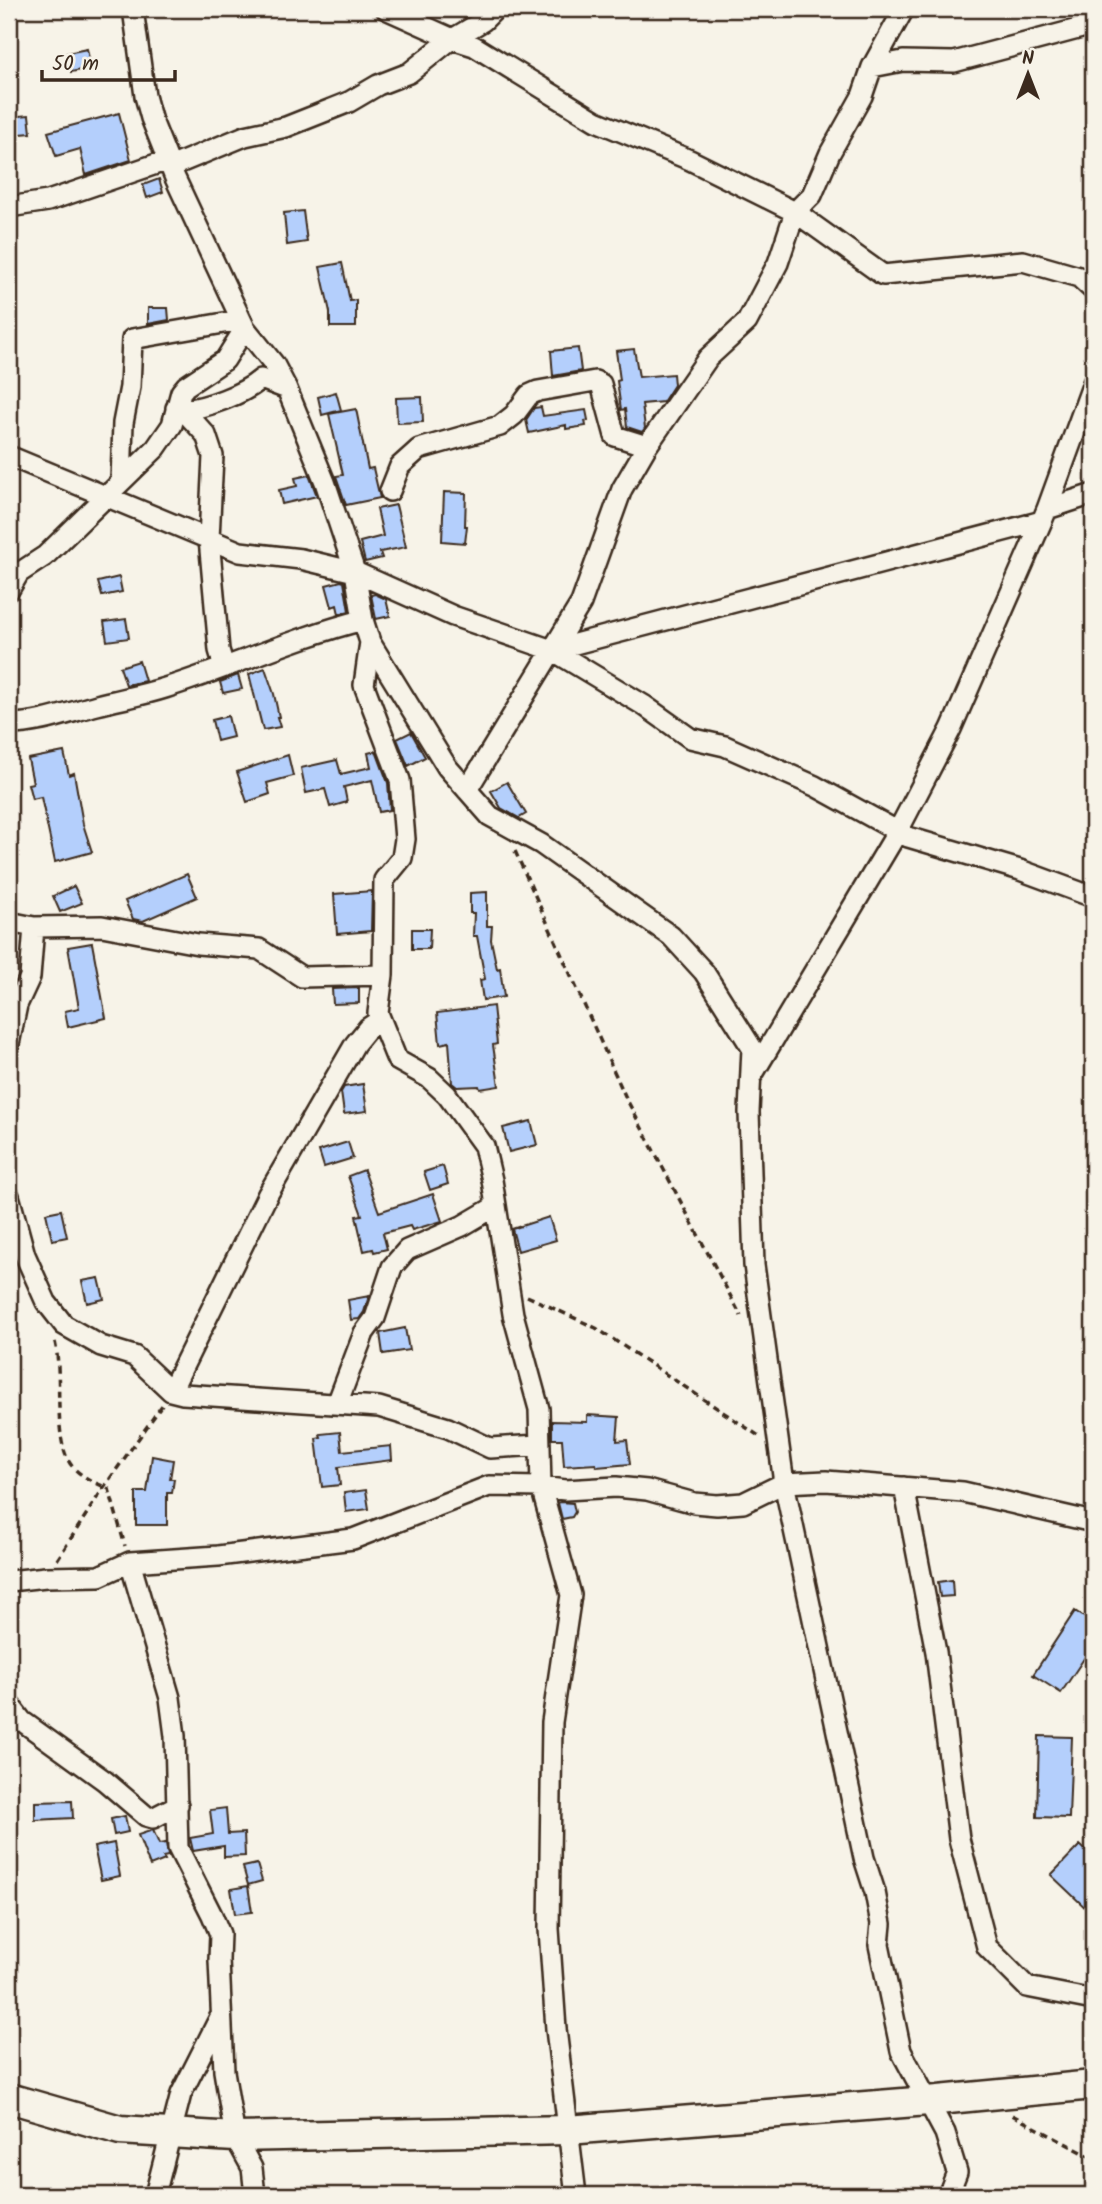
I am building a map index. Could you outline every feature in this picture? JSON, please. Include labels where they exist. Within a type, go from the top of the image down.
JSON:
[{"type":"main road","points":[[9,2098],[120,2130],[235,2137],[568,2130],[928,2101],[1093,2084]]},
{"type":"street","points":[[133,9],[145,96],[151,118],[169,164],[243,324],[274,364],[287,389],[325,482],[355,572],[363,620],[370,642],[447,767],[490,816],[541,844],[671,936],[704,972],[752,1048],[749,1112],[754,1265],[784,1482],[864,1858],[875,1892],[881,1924],[879,1945],[901,2051],[945,2133],[957,2172],[948,2195]]},
{"type":"street","points":[[386,9],[474,46],[596,121],[690,160],[795,212],[883,275],[1023,261],[1079,277],[1093,290]]},
{"type":"street","points":[[9,207],[48,201],[169,164],[245,136],[286,127],[349,102],[418,67],[449,41],[455,40],[483,21],[495,9]]},
{"type":"street","points":[[467,790],[581,603],[622,489],[647,446],[708,358],[747,322],[778,263],[795,212],[812,195],[830,153],[862,96],[872,67],[904,9]]},
{"type":"street","points":[[872,67],[903,61],[954,62],[1093,25]]},
{"type":"street","points":[[9,586],[19,573],[51,551],[156,448],[180,409],[181,392],[225,360],[243,324]]},
{"type":"street","points":[[121,482],[123,423],[130,387],[132,339],[243,324]]},
{"type":"street","points":[[180,409],[215,403],[251,387],[261,379],[287,389]]},
{"type":"street","points":[[390,491],[400,466],[419,449],[500,426],[514,415],[529,395],[538,391],[583,383],[595,381],[601,384],[617,438],[647,446]]},
{"type":"street","points":[[751,1076],[898,831],[951,729],[1044,515],[1093,383]]},
{"type":"street","points":[[180,409],[208,439],[213,456],[209,539],[219,650],[224,667]]},
{"type":"street","points":[[9,456],[240,552],[301,559],[355,572],[453,616],[552,650],[645,706],[690,738],[725,746],[792,776],[918,842],[1020,870],[1093,897]]},
{"type":"street","points":[[552,650],[1044,515],[1093,494]]},
{"type":"street","points":[[9,724],[26,724],[56,718],[95,705],[164,689],[330,628],[363,620]]},
{"type":"street","points":[[370,642],[364,685],[400,780],[405,839],[402,858],[384,880],[383,975],[378,1013],[397,1060],[429,1079],[447,1095],[484,1146],[519,1340],[539,1409],[541,1487],[571,1595],[552,1722],[549,1929],[556,2029],[576,2195]]},
{"type":"street","points":[[9,922],[34,927],[102,926],[198,944],[258,950],[302,977],[383,975]]},
{"type":"street","points":[[9,1044],[17,1005],[30,977],[34,927]]},
{"type":"street","points":[[171,1391],[268,1194],[355,1044],[368,1028],[380,1020]]},
{"type":"street","points":[[9,1196],[25,1255],[46,1302],[64,1325],[101,1346],[134,1356],[171,1391],[379,1407],[403,1417],[448,1428],[490,1448],[539,1445]]},
{"type":"street","points":[[337,1404],[364,1334],[375,1318],[392,1267],[407,1250],[463,1226],[496,1206]]},
{"type":"street","points":[[9,1581],[99,1576],[130,1562],[218,1556],[353,1539],[489,1486],[565,1490],[629,1488],[717,1505],[743,1503],[784,1482],[826,1481],[963,1492],[1093,1522]]},
{"type":"street","points":[[904,1487],[936,1652],[959,1839],[987,1947],[1027,1987],[1093,2000]]},
{"type":"street","points":[[130,1562],[170,1698],[175,1736],[178,1847],[220,1934],[224,2071],[235,2137],[252,2168],[255,2195]]},
{"type":"street","points":[[9,1704],[22,1721],[105,1781],[146,1816],[153,1818],[178,1805]]},
{"type":"street","points":[[155,2195],[181,2094],[221,2014]]},
{"type":"path","points":[[503,823],[626,1098],[742,1318]]},
{"type":"path","points":[[509,1288],[596,1328],[780,1449]]},
{"type":"path","points":[[54,1336],[59,1358],[59,1407],[66,1458],[80,1474],[109,1489],[130,1562]]},
{"type":"path","points":[[46,1577],[171,1391]]},
{"type":"path","points":[[1012,2115],[1093,2158]]},
{"type":"building","points":[[87,49],[91,68],[71,72],[67,53]]},
{"type":"building","points":[[119,113],[131,160],[86,175],[80,149],[56,156],[48,132]]},
{"type":"building","points":[[29,115],[31,133],[9,135],[9,117]]},
{"type":"building","points":[[159,179],[163,192],[147,198],[143,185]]},
{"type":"building","points":[[303,211],[307,242],[287,245],[284,213]]},
{"type":"building","points":[[342,263],[350,301],[356,300],[356,327],[330,327],[330,312],[320,267]]},
{"type":"building","points":[[148,308],[168,308],[169,320],[148,324]]},
{"type":"building","points":[[578,348],[581,371],[553,376],[551,351]]},
{"type":"building","points":[[634,349],[639,377],[673,374],[674,385],[663,402],[642,404],[645,428],[642,432],[627,427],[625,409],[621,410],[617,381],[620,380],[616,351]]},
{"type":"building","points":[[336,392],[341,410],[322,415],[318,397]]},
{"type":"building","points":[[422,397],[423,422],[397,423],[396,398]]},
{"type":"building","points":[[541,407],[543,416],[586,410],[586,426],[566,429],[566,425],[529,433],[526,420],[534,408]]},
{"type":"building","points":[[356,409],[368,469],[373,468],[380,498],[346,505],[336,476],[343,475],[329,414]]},
{"type":"building","points":[[309,475],[317,496],[282,504],[279,490],[297,486],[295,478]]},
{"type":"building","points":[[444,492],[466,493],[465,543],[442,541]]},
{"type":"building","points":[[396,505],[406,547],[380,552],[382,558],[365,562],[360,542],[383,536],[377,509]]},
{"type":"building","points":[[119,577],[122,592],[102,596],[98,582]]},
{"type":"building","points":[[344,582],[349,611],[339,614],[337,605],[332,607],[326,585]]},
{"type":"building","points":[[371,595],[386,599],[390,616],[376,619]]},
{"type":"building","points":[[126,619],[129,638],[107,641],[104,622]]},
{"type":"building","points":[[139,661],[145,681],[126,685],[120,667]]},
{"type":"building","points":[[265,668],[274,694],[280,727],[263,730],[249,674]]},
{"type":"building","points":[[238,675],[242,689],[223,693],[220,682]]},
{"type":"building","points":[[228,716],[233,737],[217,741],[212,720]]},
{"type":"building","points":[[411,732],[425,757],[408,766],[397,739]]},
{"type":"building","points":[[376,751],[388,783],[390,810],[379,812],[372,780],[344,787],[347,802],[330,807],[325,789],[306,793],[301,768],[337,760],[341,774],[371,767],[368,753]]},
{"type":"building","points":[[64,752],[69,775],[74,773],[83,824],[92,852],[55,862],[41,797],[32,799],[28,784],[33,783],[28,759]]},
{"type":"building","points":[[288,755],[293,776],[267,783],[270,794],[247,802],[237,772]]},
{"type":"building","points":[[507,782],[526,814],[519,818],[501,808],[491,791]]},
{"type":"building","points":[[187,874],[197,897],[143,921],[133,919],[125,901]]},
{"type":"building","points":[[74,886],[82,903],[60,912],[53,896]]},
{"type":"building","points":[[372,891],[371,931],[337,934],[334,894]]},
{"type":"building","points":[[487,892],[487,926],[492,926],[491,940],[497,969],[500,968],[504,997],[483,1000],[480,980],[485,979],[477,936],[473,936],[474,913],[470,913],[470,893]]},
{"type":"building","points":[[412,929],[430,929],[429,949],[412,949]]},
{"type":"building","points":[[92,943],[106,1018],[68,1027],[65,1011],[79,1008],[68,947]]},
{"type":"building","points":[[359,988],[359,1003],[333,1004],[332,989]]},
{"type":"building","points":[[493,1006],[497,1044],[493,1045],[499,1086],[480,1089],[479,1086],[457,1087],[452,1083],[449,1042],[440,1044],[437,1013]]},
{"type":"building","points":[[363,1084],[367,1111],[344,1114],[341,1092],[344,1087]]},
{"type":"building","points":[[531,1121],[537,1145],[509,1152],[503,1128]]},
{"type":"building","points":[[348,1142],[353,1158],[324,1167],[319,1151]]},
{"type":"building","points":[[443,1166],[448,1184],[430,1190],[424,1172]]},
{"type":"building","points":[[364,1170],[379,1212],[433,1194],[442,1221],[412,1230],[410,1226],[383,1233],[387,1249],[364,1251],[356,1216],[362,1215],[348,1176]]},
{"type":"building","points":[[61,1210],[67,1237],[52,1240],[46,1213]]},
{"type":"building","points":[[549,1217],[556,1240],[518,1251],[512,1229]]},
{"type":"building","points":[[99,1278],[104,1299],[87,1303],[82,1281]]},
{"type":"building","points":[[369,1296],[359,1319],[351,1320],[348,1300]]},
{"type":"building","points":[[405,1328],[409,1350],[383,1354],[380,1333]]},
{"type":"building","points":[[587,1415],[619,1417],[617,1441],[627,1440],[630,1464],[564,1466],[562,1439],[552,1439],[552,1421],[587,1422]]},
{"type":"building","points":[[340,1432],[342,1451],[391,1446],[392,1460],[338,1467],[340,1485],[322,1487],[316,1438],[321,1437],[320,1434]]},
{"type":"building","points":[[152,1456],[173,1460],[170,1479],[174,1479],[172,1493],[167,1493],[167,1525],[136,1525],[136,1492],[147,1492]]},
{"type":"building","points":[[366,1490],[369,1509],[346,1512],[344,1493]]},
{"type":"building","points":[[558,1503],[573,1503],[575,1512],[572,1517],[562,1519]]},
{"type":"building","points":[[952,1580],[953,1596],[940,1597],[938,1582]]},
{"type":"building","points":[[1075,1611],[1093,1623],[1093,1645],[1061,1693],[1033,1675]]},
{"type":"building","points":[[1039,1736],[1072,1737],[1069,1818],[1037,1817]]},
{"type":"building","points":[[72,1801],[73,1818],[35,1820],[35,1802]]},
{"type":"building","points":[[226,1808],[228,1834],[244,1833],[245,1856],[224,1857],[224,1846],[193,1851],[190,1838],[213,1834],[210,1810]]},
{"type":"building","points":[[125,1816],[128,1832],[114,1835],[111,1819]]},
{"type":"building","points":[[153,1830],[159,1844],[166,1843],[168,1856],[150,1866],[138,1835]]},
{"type":"building","points":[[114,1843],[120,1876],[101,1880],[94,1847]]},
{"type":"building","points":[[1080,1845],[1093,1857],[1093,1915],[1051,1875]]},
{"type":"building","points":[[257,1864],[262,1881],[248,1885],[243,1867]]},
{"type":"building","points":[[248,1886],[252,1912],[235,1914],[231,1889]]}]
